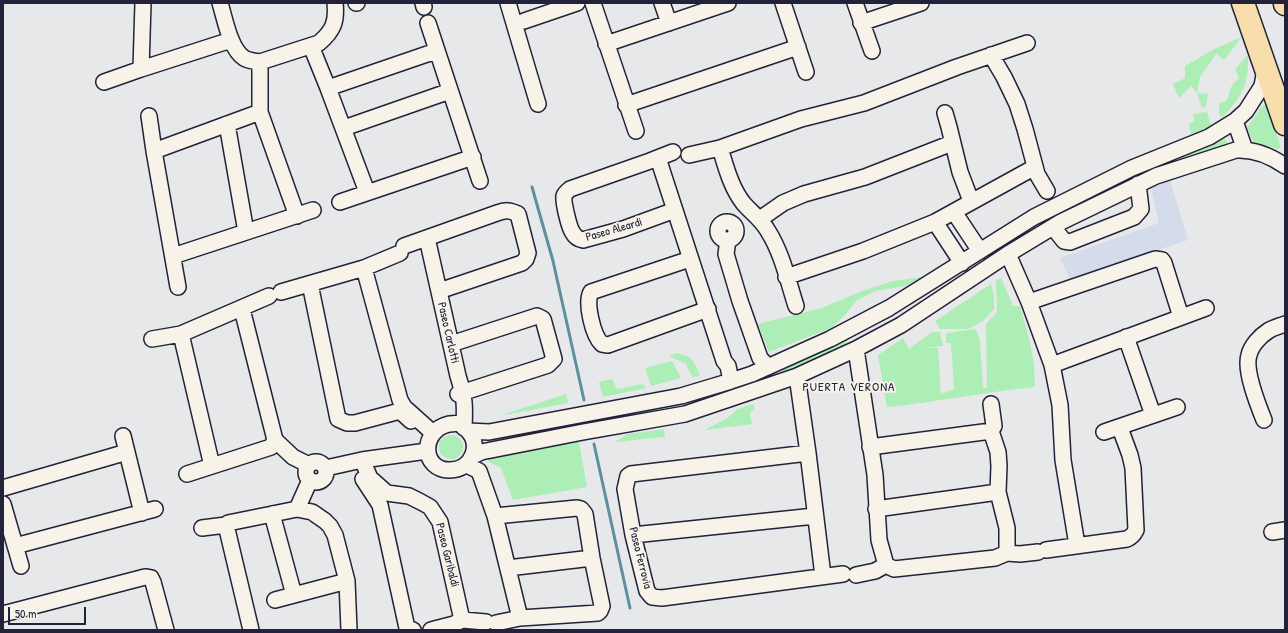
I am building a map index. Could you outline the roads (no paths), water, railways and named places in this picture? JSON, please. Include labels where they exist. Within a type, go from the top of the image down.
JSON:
[{"type":"highway","points":[[1243,3],[1285,124]]},
{"type":"street","points":[[142,3],[142,69]]},
{"type":"street","points":[[220,3],[231,40],[236,49],[243,57],[250,61],[260,62],[319,43],[334,25],[336,13],[335,3]]},
{"type":"street","points":[[508,3],[538,104]]},
{"type":"street","points":[[524,21],[577,3]]},
{"type":"street","points":[[593,3],[636,132]]},
{"type":"street","points":[[662,3],[669,23]]},
{"type":"street","points":[[606,44],[728,3]]},
{"type":"street","points":[[783,3],[806,72]]},
{"type":"street","points":[[855,3],[872,51]]},
{"type":"street","points":[[861,23],[921,3]]},
{"type":"street","points":[[428,23],[480,181]]},
{"type":"street","points":[[104,82],[231,40]]},
{"type":"street","points":[[689,155],[720,148],[801,119],[864,103],[928,78],[1027,43]]},
{"type":"street","points":[[310,46],[344,128],[366,192]]},
{"type":"street","points":[[626,105],[798,47]]},
{"type":"street","points":[[328,88],[436,51]]},
{"type":"street","points":[[991,55],[1017,104],[1037,174],[1047,191]]},
{"type":"street","points":[[260,62],[260,112],[296,216]]},
{"type":"street","points":[[326,468],[358,461],[430,441],[442,426],[489,432],[681,396],[728,383],[768,367],[889,308],[1034,217],[1132,168],[1209,138],[1235,121],[1246,111],[1262,86],[1265,70]]},
{"type":"street","points":[[344,128],[450,91]]},
{"type":"street","points":[[154,150],[260,112]]},
{"type":"street","points":[[945,113],[960,172],[971,201]]},
{"type":"street","points":[[149,116],[178,287]]},
{"type":"street","points":[[1235,121],[1245,150]]},
{"type":"street","points":[[227,124],[246,232]]},
{"type":"street","points":[[760,219],[783,203],[804,194],[881,172],[952,143]]},
{"type":"street","points":[[720,148],[729,177],[736,192],[745,204],[760,219],[769,232],[796,306]]},
{"type":"street","points":[[364,268],[402,409],[430,441],[431,460],[438,467],[448,471],[458,470],[482,452],[685,414],[797,376],[856,349],[901,325],[1008,254],[1057,225],[1156,176],[1236,150],[1245,150],[1276,160],[1285,166]]},
{"type":"street","name":"Paseo Aleardi","points":[[672,211],[623,229],[583,240],[578,239],[573,235],[570,229],[564,199],[567,191],[674,152]]},
{"type":"street","points":[[340,202],[473,157]]},
{"type":"street","points":[[654,160],[687,260],[724,361],[728,366],[728,383]]},
{"type":"street","points":[[786,277],[863,252],[935,222],[1035,167]]},
{"type":"street","points":[[1052,208],[1064,241],[1070,242],[1134,218],[1141,209],[1138,184]]},
{"type":"street","points":[[173,256],[313,210]]},
{"type":"street","points":[[152,339],[181,334],[275,294],[364,268],[427,238],[506,210],[518,214],[528,253],[526,259],[522,263],[439,291]]},
{"type":"street","points":[[954,212],[980,251]]},
{"type":"street","points":[[935,222],[962,263]]},
{"type":"street","name":"Paseo Carlotti","points":[[427,238],[461,393]]},
{"type":"street","points":[[728,240],[726,254],[740,301],[760,358],[768,367]]},
{"type":"street","points":[[1008,254],[1052,364],[1060,405],[1063,460],[1076,546]]},
{"type":"street","points":[[1028,302],[1155,259],[1162,260],[1164,263],[1181,317]]},
{"type":"street","points":[[687,260],[591,292],[588,300],[596,336],[602,344],[608,345],[705,310]]},
{"type":"street","points":[[310,284],[338,419],[347,423],[355,423],[402,409]]},
{"type":"street","points":[[242,308],[275,440],[293,457],[309,465]]},
{"type":"street","points":[[889,308],[901,325]]},
{"type":"street","points":[[1052,364],[1206,308]]},
{"type":"street","points":[[451,344],[537,316],[543,319],[554,359],[552,362],[461,393],[465,402],[464,428],[473,438],[475,447],[470,460]]},
{"type":"street","points":[[1264,420],[1254,395],[1249,371],[1248,355],[1256,342],[1268,330],[1285,324]]},
{"type":"street","points":[[181,334],[212,466]]},
{"type":"street","points":[[1126,337],[1153,415]]},
{"type":"street","points":[[856,349],[875,475],[879,540],[886,565],[894,569],[995,558],[1007,553],[1020,554],[1128,539],[1136,530],[1133,468],[1120,428]]},
{"type":"street","points":[[797,376],[823,576],[875,571],[886,565]]},
{"type":"street","points":[[681,396],[685,414]]},
{"type":"street","points":[[991,404],[994,426],[991,432],[998,452],[998,492],[1007,528],[1007,553]]},
{"type":"street","points":[[1104,432],[1120,428],[1177,407]]},
{"type":"street","points":[[870,447],[991,432]]},
{"type":"street","points":[[15,546],[149,511],[127,452],[124,436]]},
{"type":"street","points":[[187,474],[271,447],[275,440]]},
{"type":"street","points":[[3,488],[127,452]]},
{"type":"street","name":"Paseo Ferrovia","points":[[808,453],[631,474],[628,476],[625,489],[633,535],[647,591],[652,597],[662,598],[823,576]]},
{"type":"street","points":[[470,460],[480,470],[495,516],[520,618]]},
{"type":"street","points":[[358,461],[363,479],[384,499],[407,629]]},
{"type":"street","points":[[318,462],[324,465],[327,471],[323,480],[313,481],[306,474],[306,471],[309,465],[318,462]]},
{"type":"street","points":[[301,510],[313,481]]},
{"type":"street","points":[[876,509],[998,492]]},
{"type":"street","name":"Paseo Garibaldi","points":[[384,499],[409,496],[430,507],[436,514],[440,522],[462,620]]},
{"type":"street","points":[[3,504],[21,566]]},
{"type":"street","points":[[431,630],[454,624],[462,620],[491,623],[520,618],[598,613],[600,611],[602,606],[585,514],[579,508],[495,516]]},
{"type":"street","points":[[202,528],[226,525],[228,523],[272,514],[301,510],[319,516],[330,526],[335,535],[347,581],[349,630]]},
{"type":"street","points":[[272,514],[294,595]]},
{"type":"street","points":[[633,535],[815,516]]},
{"type":"street","points":[[226,525],[251,630]]},
{"type":"street","points":[[508,568],[592,558]]},
{"type":"street","points":[[3,614],[145,577],[151,578],[153,582],[166,630]]},
{"type":"street","points":[[275,600],[347,581]]},
{"type":"waterway","points":[[532,187],[553,261],[584,400]]},
{"type":"waterway","points":[[594,444],[630,608]]},
{"type":"district","name":"PUERTA VERONA","points":[[849,388]]}]
